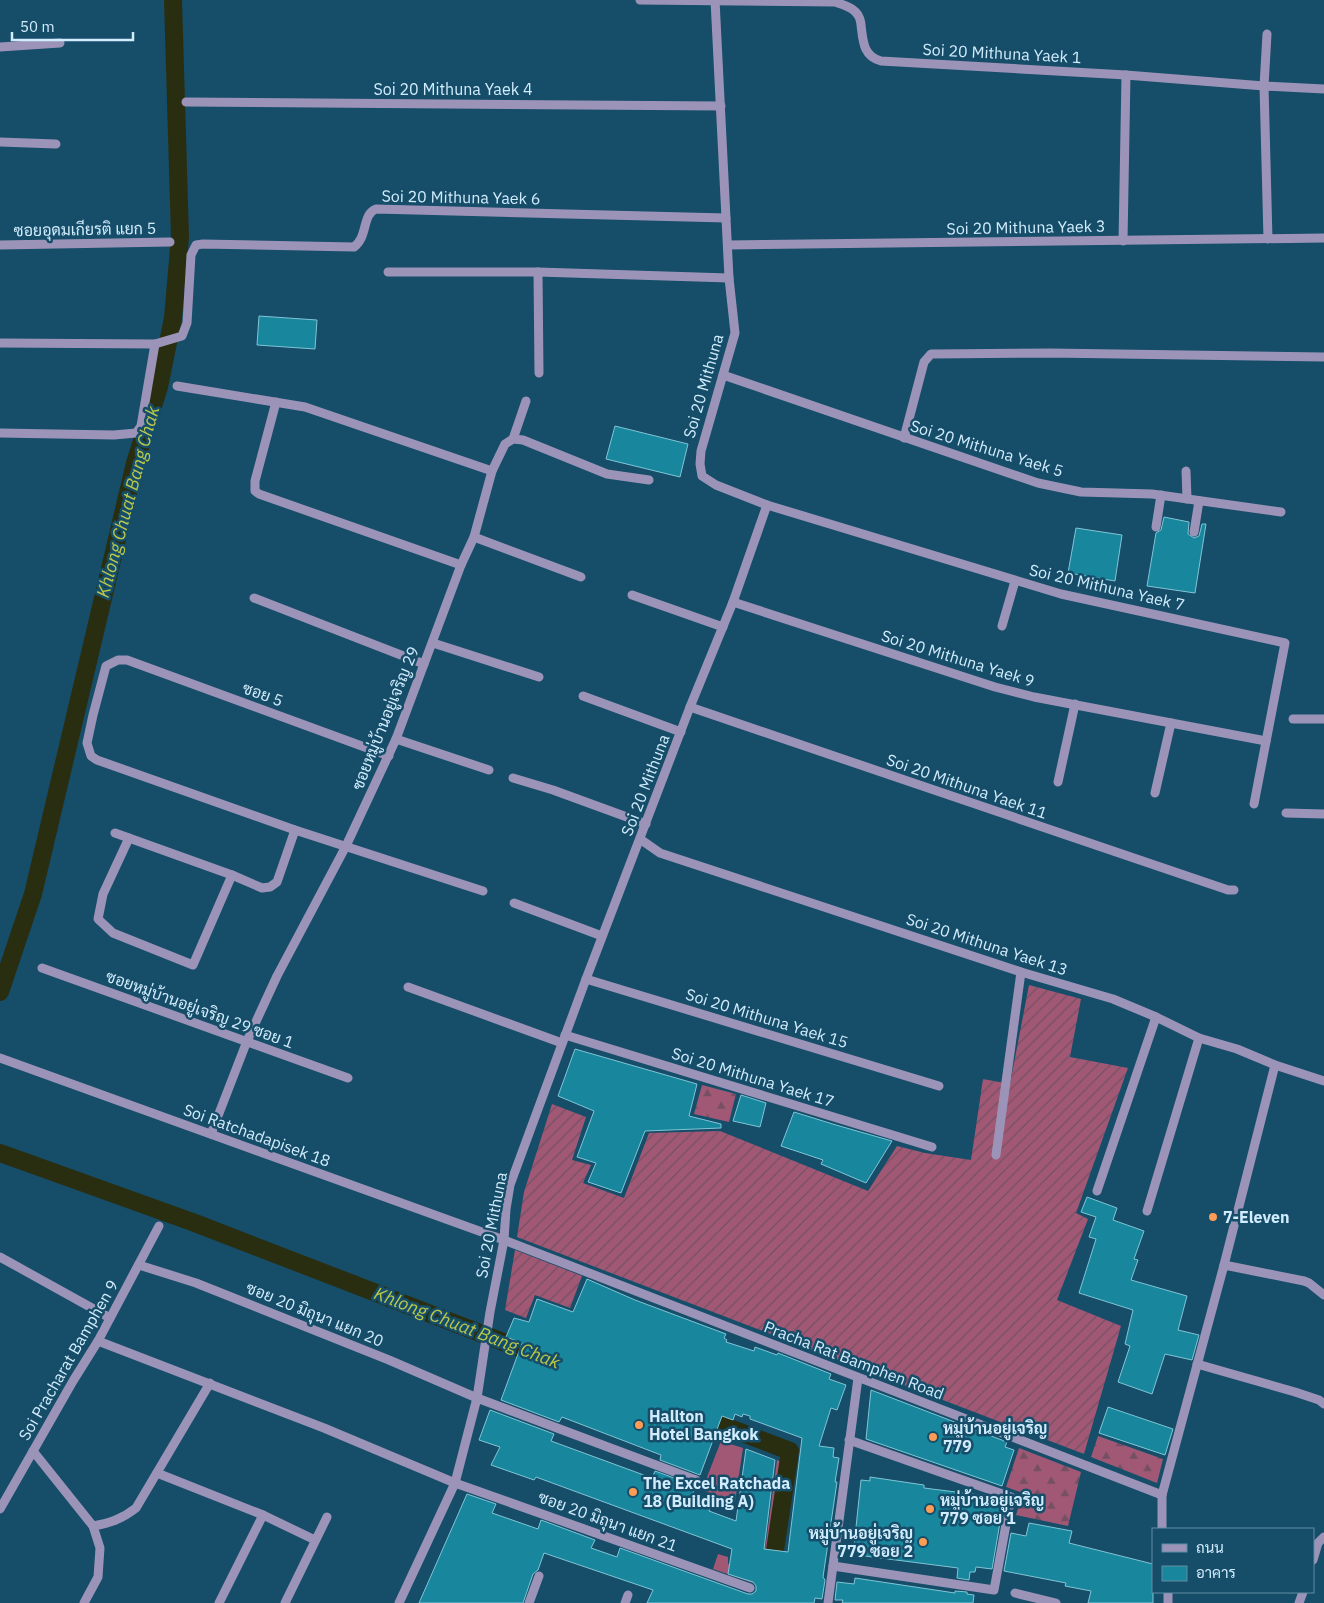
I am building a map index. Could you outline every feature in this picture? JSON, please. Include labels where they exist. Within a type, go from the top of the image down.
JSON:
[{"type":"street","name":"Soi 20 Mithuna Yaek 1","points":[[640,0],[835,2],[850,8],[860,17],[863,40],[867,52],[872,58],[881,60],[1324,89]]},
{"type":"street","name":"Soi 20 Mithuna","points":[[400,1603],[455,1483],[477,1398],[490,1312],[504,1240],[510,1185],[602,936],[733,602],[767,505],[716,485],[702,476],[700,464],[701,451],[735,333],[726,218],[715,1]]},
{"type":"street","points":[[1266,34],[1264,86],[1268,239]]},
{"type":"street","points":[[0,47],[60,43]]},
{"type":"street","points":[[1123,240],[1126,75]]},
{"type":"street","name":"Soi 20 Mithuna Yaek 4","points":[[186,102],[720,106]]},
{"type":"street","points":[[0,142],[56,144]]},
{"type":"street","name":"Soi 20 Mithuna Yaek 6","points":[[0,342],[158,344],[182,336],[187,323],[190,254],[196,245],[354,247],[360,243],[368,217],[372,211],[382,208],[726,218]]},
{"type":"street","name":"Soi 20 Mithuna Yaek 3","points":[[728,245],[1324,238]]},
{"type":"street","name":"ซอยอุดมเกียรติ แยก 5","points":[[0,245],[170,242]]},
{"type":"street","points":[[388,272],[538,272],[730,278]]},
{"type":"street","points":[[538,272],[538,373]]},
{"type":"street","points":[[0,433],[114,435],[136,433],[140,426],[158,344]]},
{"type":"street","points":[[904,438],[924,362],[932,354],[1050,353],[1324,357]]},
{"type":"street","name":"Soi 20 Mithuna Yaek 5","points":[[723,375],[1038,483],[1081,492],[1160,495],[1281,512]]},
{"type":"street","points":[[177,386],[313,409],[492,471]]},
{"type":"street","name":"ซอยหมู่บ้านอยู่เจริญ 29","points":[[211,1134],[246,1041],[276,976],[346,846],[396,740],[461,564],[474,537],[492,471],[505,444],[513,439],[526,401]]},
{"type":"street","points":[[276,402],[255,481],[255,491],[461,564]]},
{"type":"street","points":[[513,439],[523,440],[607,474],[649,480]]},
{"type":"street","points":[[1186,471],[1187,499]]},
{"type":"street","points":[[1156,527],[1160,495]]},
{"type":"street","points":[[1194,532],[1199,501]]},
{"type":"street","name":"Soi 20 Mithuna Yaek 7","points":[[767,505],[1061,594],[1285,643],[1254,804]]},
{"type":"street","points":[[474,537],[581,577]]},
{"type":"street","points":[[1002,626],[1015,581]]},
{"type":"street","points":[[632,595],[723,627]]},
{"type":"street","points":[[254,598],[424,664]]},
{"type":"street","name":"Soi 20 Mithuna Yaek 9","points":[[733,602],[995,687],[1034,697],[1266,740]]},
{"type":"street","points":[[433,643],[539,677]]},
{"type":"street","name":"ซอย 5","points":[[295,830],[97,760],[91,756],[87,743],[106,666],[118,660],[127,660],[389,756]]},
{"type":"street","points":[[583,696],[681,732]]},
{"type":"street","points":[[1058,782],[1075,704]]},
{"type":"street","name":"Soi 20 Mithuna Yaek 11","points":[[690,708],[1218,887],[1234,890]]},
{"type":"street","points":[[1293,719],[1324,719]]},
{"type":"street","points":[[1155,793],[1171,723]]},
{"type":"street","points":[[396,740],[489,770]]},
{"type":"street","points":[[513,778],[554,790],[646,824]]},
{"type":"street","points":[[1286,813],[1324,814]]},
{"type":"street","points":[[115,833],[232,875],[262,888],[270,888],[277,882],[295,830],[483,891]]},
{"type":"street","points":[[129,838],[103,894],[98,919],[113,933],[193,965],[232,875]]},
{"type":"street","name":"Soi 20 Mithuna Yaek 13","points":[[640,839],[660,853],[1021,972],[1114,999],[1199,1038],[1237,1049],[1275,1065],[1324,1081]]},
{"type":"street","points":[[514,903],[602,936]]},
{"type":"street","name":"ซอยหมู่บ้านอยู่เจริญ 29 ซอย 1","points":[[42,968],[348,1078]]},
{"type":"street","points":[[996,1155],[1021,972]]},
{"type":"street","name":"Soi 20 Mithuna Yaek 15","points":[[586,979],[938,1086]]},
{"type":"street","name":"Soi 20 Mithuna Yaek 17","points":[[408,987],[564,1039],[932,1147]]},
{"type":"street","points":[[1097,1191],[1156,1017]]},
{"type":"street","points":[[1147,1211],[1199,1038]]},
{"type":"street","name":"Soi Ratchadapisek 18","points":[[2,1059],[504,1240]]},
{"type":"street","points":[[1162,1528],[1162,1495],[1275,1065]]},
{"type":"street","name":"Soi Pracharat Bamphen 9","points":[[0,1509],[98,1341],[160,1226]]},
{"type":"street","name":"Pracha Rat Bamphen Road","points":[[504,1240],[1162,1495]]},
{"type":"street","points":[[0,1257],[110,1318]]},
{"type":"street","points":[[1224,1264],[1309,1283],[1324,1295]]},
{"type":"street","name":"ซอย 20 มิถุนา แยก 20","points":[[139,1265],[196,1283],[389,1360],[477,1398],[696,1480]]},
{"type":"street","name":"ซอย 20 มิถุนา แยก 21","points":[[98,1341],[324,1428],[455,1483],[750,1588]]},
{"type":"street","points":[[1197,1364],[1295,1392],[1319,1400],[1324,1404]]},
{"type":"street","points":[[828,1603],[858,1378]]},
{"type":"street","points":[[93,1526],[113,1522],[125,1517],[136,1508],[210,1383]]},
{"type":"street","points":[[832,1566],[994,1590],[1011,1497],[849,1440]]},
{"type":"street","points":[[33,1451],[93,1526],[100,1548],[98,1578],[84,1603]]},
{"type":"street","points":[[157,1473],[263,1515],[315,1540]]},
{"type":"street","points":[[219,1603],[263,1515]]},
{"type":"street","points":[[285,1603],[326,1517]]},
{"type":"street","points":[[1314,1556],[1318,1542],[1324,1537]]},
{"type":"street","points":[[529,1603],[539,1576]]},
{"type":"street","points":[[1015,1593],[1056,1603]]},
{"type":"green space","points":[[1029,985],[1081,999],[1070,1057],[1128,1068],[1076,1213],[1088,1219],[1057,1300],[1121,1326],[1084,1454],[517,1237],[524,1192],[552,1104],[586,1117],[572,1160],[591,1165],[583,1183],[624,1198],[649,1133],[720,1131],[868,1191],[897,1146],[925,1153],[971,1160],[983,1079],[1010,1084]]},
{"type":"green space","points":[[702,1085],[736,1094],[729,1122],[694,1114]]},
{"type":"green space","points":[[515,1250],[582,1276],[570,1308],[535,1295],[526,1318],[505,1310]]},
{"type":"green space","points":[[1098,1436],[1163,1459],[1157,1483],[1091,1457]]},
{"type":"green space","points":[[721,1441],[743,1448],[735,1502],[702,1490]]},
{"type":"green space","points":[[1019,1448],[1081,1472],[1068,1526],[1016,1515],[1023,1493],[1006,1487]]},
{"type":"green space","points":[[777,1460],[782,1462],[765,1587],[713,1569],[718,1554],[728,1557],[728,1564],[743,1569],[761,1580]]},
{"type":"building","points":[[259,316],[317,320],[315,349],[257,345]]},
{"type":"building","points":[[615,426],[688,444],[680,477],[606,459]]},
{"type":"building","points":[[1164,517],[1189,522],[1188,534],[1194,538],[1199,536],[1202,524],[1206,524],[1195,593],[1147,586],[1156,533],[1161,530]]},
{"type":"building","points":[[1076,528],[1122,535],[1115,581],[1068,573]]},
{"type":"building","points":[[575,1049],[697,1084],[689,1116],[721,1124],[721,1128],[645,1131],[621,1193],[588,1182],[596,1163],[577,1157],[594,1111],[558,1096]]},
{"type":"building","points":[[741,1095],[766,1103],[760,1127],[733,1121]]},
{"type":"building","points":[[794,1112],[892,1141],[866,1183],[821,1164],[823,1160],[781,1146]]},
{"type":"building","points":[[1087,1197],[1117,1208],[1113,1220],[1144,1231],[1134,1259],[1138,1260],[1131,1280],[1187,1296],[1178,1330],[1199,1335],[1192,1360],[1165,1354],[1152,1394],[1118,1382],[1130,1346],[1125,1344],[1133,1310],[1079,1293],[1096,1239],[1089,1237],[1096,1217],[1081,1212]]},
{"type":"building","points":[[587,1279],[635,1300],[726,1334],[724,1338],[727,1340],[726,1342],[754,1351],[755,1347],[777,1355],[778,1353],[831,1374],[829,1379],[846,1385],[837,1410],[831,1408],[819,1446],[834,1448],[833,1457],[839,1458],[823,1577],[825,1580],[822,1599],[815,1598],[814,1603],[647,1603],[653,1590],[544,1553],[538,1570],[533,1574],[523,1603],[419,1603],[467,1494],[496,1504],[492,1513],[538,1529],[541,1520],[595,1540],[591,1548],[617,1557],[620,1548],[748,1594],[756,1591],[756,1586],[753,1582],[728,1574],[732,1549],[536,1477],[534,1480],[491,1465],[500,1447],[479,1440],[490,1410],[554,1434],[551,1441],[652,1478],[655,1471],[696,1486],[693,1493],[713,1501],[709,1511],[736,1521],[746,1449],[775,1460],[764,1549],[788,1552],[802,1438],[750,1419],[750,1416],[743,1414],[742,1417],[735,1414],[733,1420],[722,1416],[700,1475],[660,1460],[661,1455],[562,1417],[559,1422],[501,1400],[522,1343],[506,1337],[514,1318],[529,1322],[537,1299],[573,1312]]},
{"type":"building","name":"หมู่บ้านอยู่เจริญ 779","points":[[871,1390],[1007,1442],[1005,1447],[1014,1450],[1002,1486],[866,1439]]},
{"type":"building","points":[[1108,1407],[1173,1429],[1165,1455],[1099,1433]]},
{"type":"building","points":[[870,1477],[924,1485],[924,1488],[988,1496],[997,1499],[996,1504],[1003,1505],[992,1569],[976,1567],[975,1572],[970,1572],[969,1580],[957,1578],[958,1568],[865,1556],[865,1548],[854,1546],[861,1480],[870,1481]]},
{"type":"building","points":[[1029,1523],[1072,1531],[1069,1543],[1152,1564],[1153,1603],[1088,1603],[1091,1591],[1065,1586],[1066,1583],[1004,1571],[1011,1533],[1026,1536]]},
{"type":"building","name":"หมู่บ้านอยู่เจริญ 779 ซอย 2","points":[[855,1578],[955,1593],[955,1591],[967,1592],[967,1594],[974,1595],[973,1603],[842,1603],[843,1600],[835,1600],[837,1582],[854,1584]]},
{"type":"waterway","name":"Khlong Chuat Bang Chak","points":[[0,992],[33,894],[135,463],[159,387],[173,318],[180,237],[173,0]]},
{"type":"waterway","name":"Khlong Chuat Bang Chak","points":[[0,1153],[195,1223],[542,1357]]},
{"type":"waterway","name":"Khlong Chuat Bang Chak","points":[[698,1416],[790,1451],[767,1603]]},
{"type":"place","name":"7-Eleven","points":[[1213,1217]]},
{"type":"place","name":"Hallton Hotel Bangkok","points":[[639,1425]]},
{"type":"place","name":"หมู่บ้านอยู่เจริญ 779","points":[[933,1437]]},
{"type":"place","name":"The Excel Ratchada 18 (Building A)","points":[[633,1492]]},
{"type":"place","name":"หมู่บ้านอยู่เจริญ 779 ซอย 1","points":[[930,1509]]},
{"type":"place","name":"หมู่บ้านอยู่เจริญ 779 ซอย 2","points":[[923,1542]]}]
